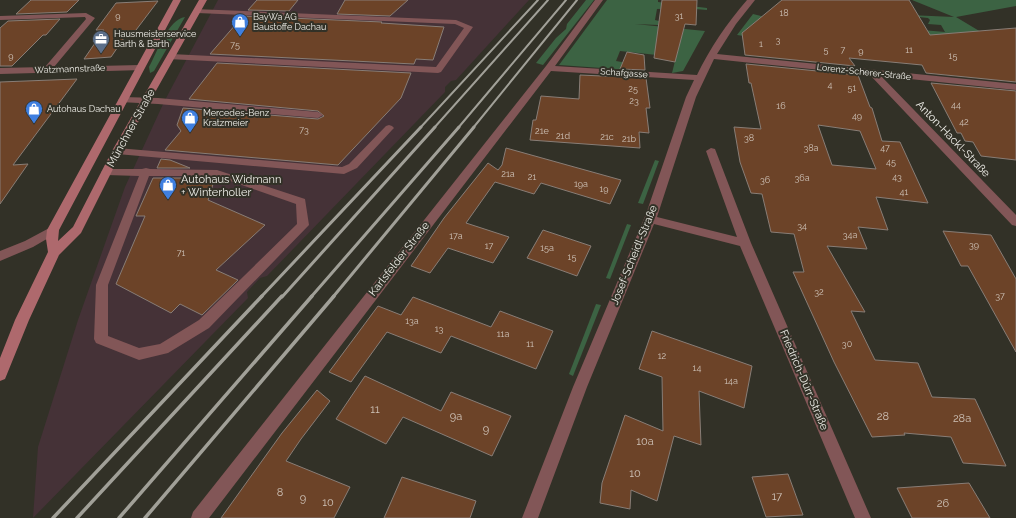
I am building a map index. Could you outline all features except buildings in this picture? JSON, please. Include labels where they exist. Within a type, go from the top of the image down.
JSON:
[{"type":"main road","name":"Münchner Straße","points":[[54,252],[52,239],[53,230],[177,0]]},
{"type":"main road","name":"Münchner Straße","points":[[0,375],[22,320],[54,252],[77,230],[117,151],[203,0]]},
{"type":"street","name":"Karlsfelder Straße","points":[[199,518],[549,68],[599,0]]},
{"type":"street","name":"Josef-Scheidl-Straße","points":[[530,518],[580,387],[650,219],[698,78],[731,23],[751,0]]},
{"type":"street","points":[[171,57],[438,70],[469,27],[456,22],[197,11]]},
{"type":"street","points":[[0,18],[86,15],[91,18],[47,70]]},
{"type":"street","name":"Lorenz-Scherer-Straße","points":[[711,56],[1016,87]]},
{"type":"street","name":"Watzmannstraße","points":[[0,71],[140,68]]},
{"type":"street","name":"Schafgasse","points":[[549,68],[698,78]]},
{"type":"street","name":"Anton-Hackl-Straße","points":[[873,73],[1016,222]]},
{"type":"street","points":[[123,100],[318,115]]},
{"type":"street","points":[[117,151],[344,171],[353,166],[389,128]]},
{"type":"street","name":"Friedrich-Dürr-Straße","points":[[711,151],[744,243],[863,518]]},
{"type":"street","points":[[106,172],[146,171],[216,173],[301,202],[303,225],[204,324],[163,348],[139,354],[101,339],[102,285],[146,171]]},
{"type":"street","points":[[650,219],[744,243]]},
{"type":"street","points":[[0,256],[29,244],[53,230]]},
{"type":"shaded area","points":[[218,0],[529,0],[456,80],[451,81],[445,87],[445,92],[267,276],[260,278],[247,292],[248,298],[33,518],[38,447],[78,320],[125,187],[164,102]]},
{"type":"green space","points":[[586,0],[594,0],[543,65],[536,63],[556,38],[566,29],[567,24]]},
{"type":"green space","points":[[607,0],[658,0],[658,2],[707,8],[707,10],[683,8],[657,9],[655,20],[659,21],[658,25],[635,24],[705,31],[683,71],[672,73],[677,53],[666,56],[620,51],[616,61],[633,64],[630,70],[559,65]]},
{"type":"green space","points":[[912,0],[1016,0],[1016,6],[956,17],[986,35],[751,37],[737,35],[753,14],[781,21],[909,15],[954,17]],"holes":[[[919,17],[928,18],[930,20],[928,24],[941,25],[945,32],[922,30]]]},
{"type":"green space","points":[[185,17],[154,71],[150,73],[149,67],[168,30],[179,19]]},
{"type":"green space","points":[[655,160],[659,161],[643,204],[638,203]]},
{"type":"green space","points":[[627,224],[631,225],[610,279],[606,278]]},
{"type":"green space","points":[[596,304],[601,305],[573,376],[569,374]]},
{"type":"railway","points":[[420,128],[538,0]]},
{"type":"railway","points":[[434,128],[548,0]]},
{"type":"railway","points":[[458,128],[566,0]]},
{"type":"railway","points":[[473,128],[577,0]]},
{"type":"railway","points":[[261,297],[421,127]]},
{"type":"railway","points":[[282,297],[435,127]]},
{"type":"railway","points":[[311,297],[459,127]]},
{"type":"railway","points":[[333,297],[474,127]]},
{"type":"railway","points":[[53,518],[262,296]]},
{"type":"railway","points":[[77,518],[282,296]]},
{"type":"railway","points":[[119,518],[312,296]]},
{"type":"railway","points":[[145,518],[334,296]]},
{"type":"place","name":"BayWa AG Baustoffe Dachau","points":[[240,37]]},
{"type":"place","name":"Hausmeisterservice Barth & Barth","points":[[101,54]]},
{"type":"place","name":"Autohaus Dachau","points":[[34,124]]},
{"type":"place","name":"Mercedes-Benz Kratzmeier","points":[[190,133]]},
{"type":"place","name":"Autohaus Widmann + Winterholler","points":[[168,200]]}]
